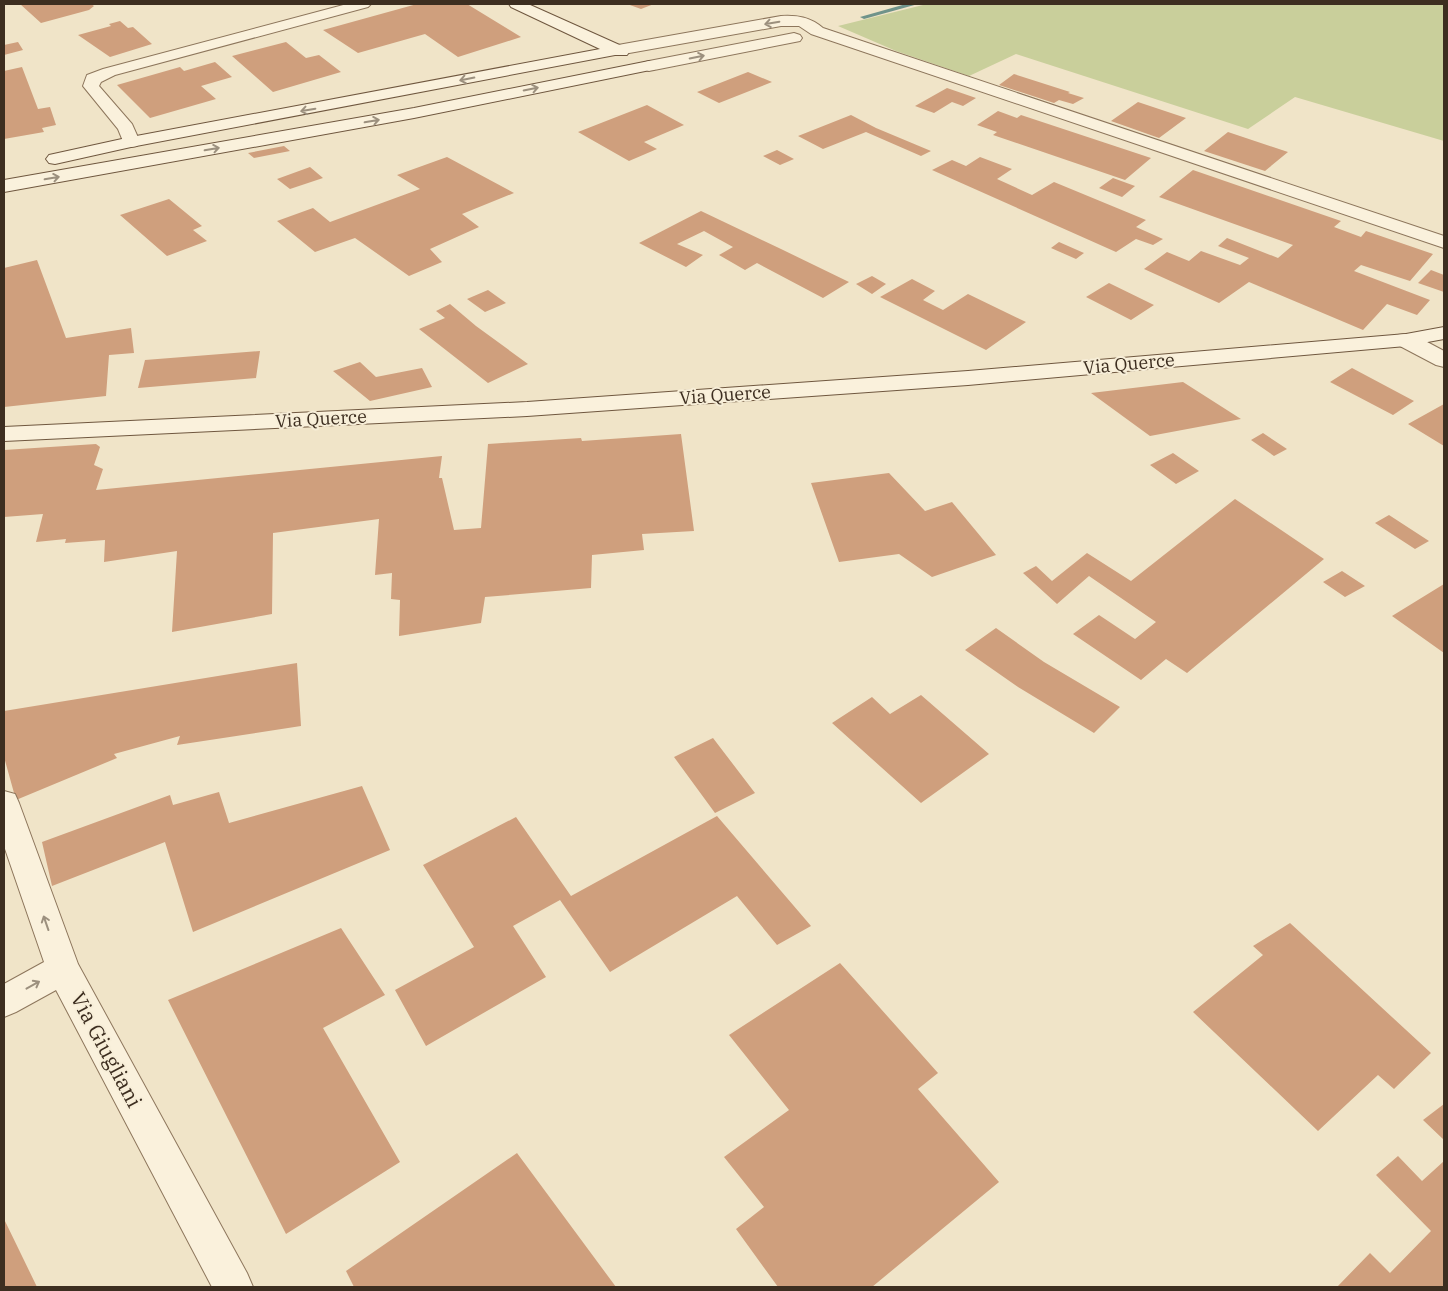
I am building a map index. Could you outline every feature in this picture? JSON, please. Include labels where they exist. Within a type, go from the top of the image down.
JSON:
[{"type":"street","points":[[131,142],[126,128],[91,86],[93,79],[108,72],[363,4]]},
{"type":"street","points":[[516,4],[649,66]]},
{"type":"street","points":[[4,172],[131,142],[618,50],[781,21],[797,20],[809,24],[817,31],[1444,242]]},
{"type":"street","points":[[4,186],[414,113],[798,37],[817,31]]},
{"type":"street","name":"Via Querce","points":[[4,434],[536,408],[968,378],[1406,340],[1444,333]]},
{"type":"street","points":[[1406,340],[1444,360]]},
{"type":"street","name":"Via Giugliani","points":[[4,803],[63,969],[233,1287]]},
{"type":"street","points":[[4,1001],[63,969]]},
{"type":"green space","points":[[927,4],[1444,4],[1444,141],[1295,97],[1248,129],[1016,54],[969,76],[896,51],[838,26]]},
{"type":"building","points":[[20,4],[91,4],[94,6],[89,10],[41,23]]},
{"type":"building","points":[[417,4],[467,4],[521,37],[458,57],[425,34],[358,53],[323,30]]},
{"type":"building","points":[[627,4],[654,4],[641,9]]},
{"type":"building","points":[[120,21],[128,28],[133,27],[152,44],[110,57],[78,35],[111,26],[109,24]]},
{"type":"building","points":[[18,42],[23,50],[4,55],[4,45]]},
{"type":"building","points":[[286,42],[306,58],[319,55],[341,72],[273,92],[232,56]]},
{"type":"building","points":[[215,62],[232,77],[201,86],[216,99],[150,118],[117,85],[180,67],[184,71]]},
{"type":"building","points":[[22,67],[38,109],[50,107],[56,125],[42,128],[44,132],[4,139],[4,71]]},
{"type":"building","points":[[748,72],[772,82],[719,103],[697,92]]},
{"type":"building","points":[[1014,74],[1084,98],[1073,104],[1059,100],[1054,103],[999,85]]},
{"type":"building","points":[[947,88],[976,98],[963,106],[952,102],[934,113],[915,106]]},
{"type":"building","points":[[1138,102],[1186,118],[1159,138],[1111,121]]},
{"type":"building","points":[[647,105],[684,125],[644,142],[657,149],[629,161],[578,132]]},
{"type":"building","points":[[998,111],[1017,118],[1021,115],[1151,158],[1125,180],[993,135],[997,132],[977,125]]},
{"type":"building","points":[[851,115],[876,128],[931,151],[921,156],[866,132],[823,149],[798,136]]},
{"type":"building","points":[[1228,132],[1288,152],[1265,171],[1204,151]]},
{"type":"building","points":[[284,146],[290,151],[254,158],[248,153]]},
{"type":"building","points":[[777,150],[794,159],[780,165],[763,156]]},
{"type":"building","points":[[447,157],[514,193],[462,214],[479,227],[430,249],[442,262],[409,276],[355,238],[315,252],[277,221],[313,208],[330,222],[420,189],[397,175]]},
{"type":"building","points":[[980,157],[1012,169],[997,179],[1032,195],[1054,182],[1146,220],[1136,227],[1163,239],[1153,245],[1136,239],[1116,252],[932,170],[952,160],[966,166]]},
{"type":"building","points":[[310,167],[323,178],[290,189],[277,179]]},
{"type":"building","points":[[1193,170],[1341,221],[1334,227],[1361,237],[1366,231],[1433,254],[1410,281],[1361,265],[1354,271],[1430,300],[1417,315],[1387,304],[1363,330],[1249,282],[1219,303],[1144,269],[1167,252],[1189,261],[1201,251],[1240,265],[1249,258],[1218,246],[1227,238],[1278,258],[1293,245],[1159,197]]},
{"type":"building","points":[[1113,178],[1135,186],[1122,197],[1099,188]]},
{"type":"building","points":[[169,199],[202,226],[193,230],[207,241],[167,256],[120,215]]},
{"type":"building","points":[[701,211],[849,282],[823,298],[757,263],[745,270],[719,255],[733,247],[704,231],[677,244],[703,255],[686,267],[639,243]]},
{"type":"building","points":[[1059,242],[1084,253],[1076,259],[1051,248]]},
{"type":"building","points":[[37,260],[66,338],[131,328],[134,353],[109,355],[106,396],[4,407],[4,268]]},
{"type":"building","points":[[1431,270],[1444,275],[1444,292],[1418,283]]},
{"type":"building","points":[[872,276],[886,284],[872,294],[856,284]]},
{"type":"building","points":[[912,279],[935,291],[923,300],[943,310],[968,294],[1026,322],[986,350],[880,297]]},
{"type":"building","points":[[1109,283],[1154,305],[1131,320],[1086,297]]},
{"type":"building","points":[[488,290],[506,303],[485,312],[467,299]]},
{"type":"building","points":[[450,304],[476,326],[528,364],[488,383],[419,329],[445,318],[436,311]]},
{"type":"building","points":[[260,351],[256,378],[138,388],[145,360]]},
{"type":"building","points":[[360,362],[376,377],[422,368],[432,387],[370,401],[333,371]]},
{"type":"building","points":[[1352,368],[1414,401],[1393,415],[1330,382]]},
{"type":"building","points":[[1183,382],[1241,419],[1150,436],[1091,393]]},
{"type":"building","points":[[1444,404],[1444,446],[1408,424]]},
{"type":"building","points":[[1263,433],[1287,449],[1274,456],[1251,440]]},
{"type":"building","points":[[681,434],[694,531],[642,534],[644,550],[592,555],[591,588],[485,597],[481,623],[399,636],[400,600],[391,599],[392,573],[375,575],[379,519],[273,533],[272,614],[172,632],[177,551],[104,562],[105,540],[65,543],[66,539],[36,542],[43,514],[4,517],[4,450],[96,444],[100,447],[94,465],[103,469],[96,490],[442,456],[439,478],[442,478],[454,530],[481,528],[488,444],[581,438],[582,441]]},
{"type":"building","points":[[1173,453],[1199,471],[1176,484],[1150,465]]},
{"type":"building","points":[[889,473],[925,511],[952,502],[996,555],[932,577],[899,554],[839,562],[811,483]]},
{"type":"building","points":[[1235,499],[1324,559],[1187,673],[1166,659],[1141,680],[1073,634],[1099,615],[1135,639],[1156,622],[1089,576],[1057,604],[1023,573],[1036,566],[1052,581],[1087,553],[1131,581]]},
{"type":"building","points":[[1389,515],[1429,541],[1415,549],[1375,523]]},
{"type":"building","points":[[1342,571],[1365,586],[1345,597],[1323,582]]},
{"type":"building","points":[[1444,584],[1444,653],[1392,616]]},
{"type":"building","points":[[996,628],[1044,662],[1120,707],[1094,733],[1018,687],[965,650]]},
{"type":"building","points":[[297,663],[301,726],[177,745],[180,736],[114,754],[117,758],[16,800],[4,757],[4,711]]},
{"type":"building","points":[[921,695],[989,754],[921,803],[832,723],[872,697],[890,714]]},
{"type":"building","points":[[713,738],[755,793],[715,813],[674,757]]},
{"type":"building","points":[[362,786],[390,850],[193,932],[165,842],[52,886],[42,842],[170,795],[173,805],[219,792],[229,823]]},
{"type":"building","points":[[717,816],[811,926],[777,945],[737,896],[610,972],[560,900],[513,926],[546,977],[426,1046],[395,990],[474,947],[423,865],[516,817],[571,896]]},
{"type":"building","points":[[1290,923],[1431,1053],[1394,1089],[1378,1075],[1318,1131],[1193,1012],[1263,955],[1253,946]]},
{"type":"building","points":[[341,928],[385,995],[323,1028],[400,1162],[286,1234],[168,1000]]},
{"type":"building","points":[[840,963],[938,1073],[918,1089],[999,1182],[872,1287],[778,1287],[736,1229],[764,1207],[724,1157],[789,1110],[729,1035]]},
{"type":"building","points":[[1444,1104],[1444,1140],[1423,1120]]},
{"type":"building","points":[[517,1153],[616,1287],[354,1287],[346,1271]]},
{"type":"building","points":[[1398,1156],[1422,1181],[1444,1161],[1444,1287],[1337,1287],[1370,1253],[1390,1273],[1431,1231],[1376,1175]]},
{"type":"building","points":[[4,1219],[37,1287],[4,1287]]},
{"type":"waterway","points":[[864,17],[914,4]]}]
